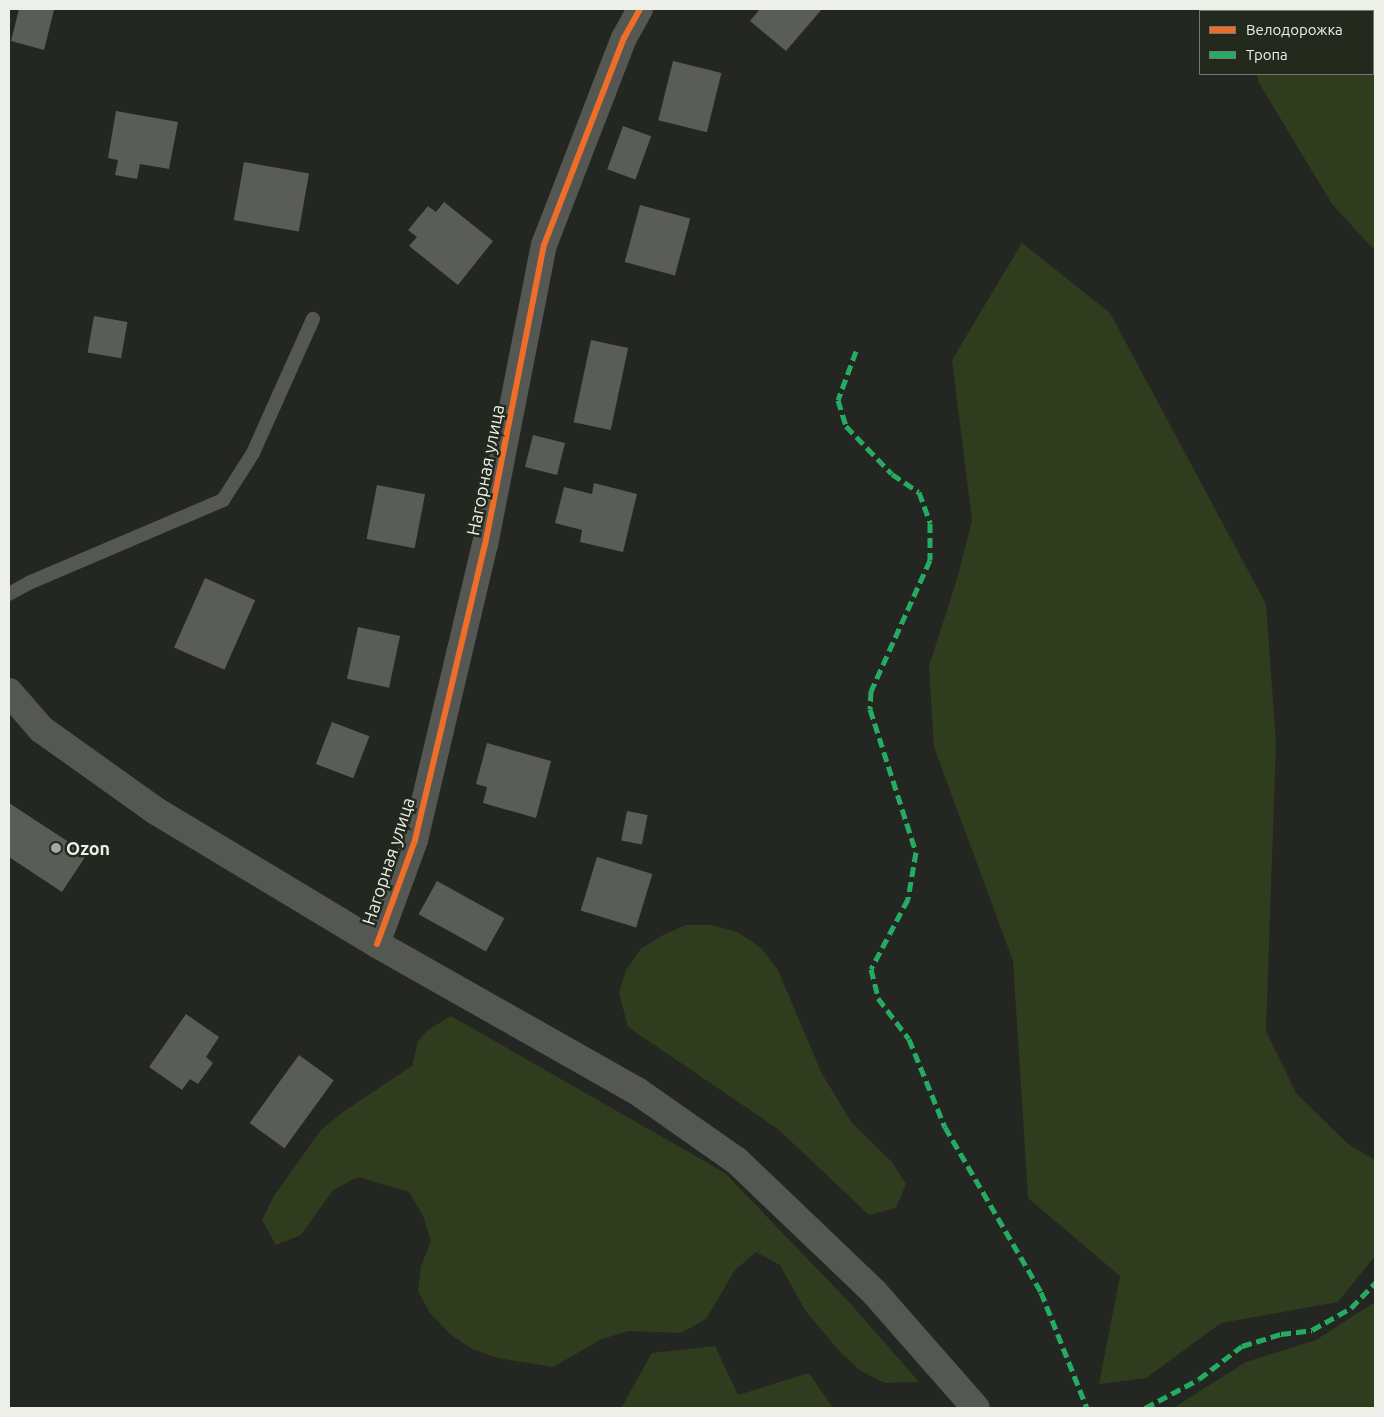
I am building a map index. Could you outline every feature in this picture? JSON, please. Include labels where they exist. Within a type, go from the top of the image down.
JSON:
[{"type":"main road","points":[[9,692],[41,729],[156,811],[377,944],[637,1091],[737,1161],[874,1292],[976,1408]]},
{"type":"street","name":"Нагорная улица","points":[[377,944],[414,840],[476,583],[544,245],[624,38],[640,9]]},
{"type":"lane","points":[[9,594],[31,582],[224,500],[253,453],[313,319]]},
{"type":"green space","points":[[1375,9],[1375,251],[1332,204],[1259,83],[1257,75],[1374,75],[1374,10],[1241,10]]},
{"type":"green space","points":[[1022,243],[1110,313],[1266,604],[1276,743],[1266,1031],[1296,1093],[1348,1144],[1375,1160],[1375,1256],[1338,1302],[1221,1323],[1146,1378],[1099,1384],[1120,1276],[1028,1198],[1013,961],[934,747],[929,666],[957,579],[972,521],[952,360]]},
{"type":"green space","points":[[686,925],[712,925],[737,932],[760,947],[778,970],[822,1074],[852,1123],[891,1161],[906,1184],[896,1208],[869,1215],[778,1129],[628,1027],[619,993],[626,970],[641,949],[663,935]]},
{"type":"green space","points":[[451,1016],[725,1173],[850,1303],[919,1382],[885,1383],[861,1371],[840,1352],[805,1310],[780,1265],[756,1252],[735,1270],[706,1319],[681,1333],[629,1331],[602,1339],[553,1367],[498,1358],[472,1349],[450,1334],[430,1313],[418,1291],[421,1266],[431,1241],[423,1216],[409,1192],[358,1177],[333,1190],[301,1235],[276,1245],[262,1220],[274,1196],[321,1130],[343,1112],[412,1066],[418,1041],[428,1030]]},
{"type":"green space","points":[[1375,1302],[1375,1408],[1173,1408],[1246,1362],[1316,1340]]},
{"type":"green space","points":[[715,1346],[738,1395],[809,1373],[833,1408],[621,1408],[652,1353]]},
{"type":"building","points":[[19,9],[54,10],[44,50],[11,41]]},
{"type":"building","points":[[760,9],[822,9],[786,51],[750,21]]},
{"type":"building","points":[[673,61],[722,73],[707,132],[658,120]]},
{"type":"building","points":[[116,111],[178,122],[169,169],[140,164],[137,179],[115,175],[118,160],[108,158]]},
{"type":"building","points":[[623,126],[651,136],[635,179],[607,169]]},
{"type":"building","points":[[244,162],[309,173],[299,232],[234,220]]},
{"type":"building","points":[[444,202],[493,241],[458,285],[409,246],[417,237],[408,230],[428,206],[436,212]]},
{"type":"building","points":[[640,205],[690,218],[675,275],[625,262]]},
{"type":"building","points":[[94,316],[127,322],[121,358],[88,352]]},
{"type":"building","points":[[591,340],[628,348],[611,430],[574,422]]},
{"type":"building","points":[[533,435],[565,443],[557,475],[525,467]]},
{"type":"building","points":[[594,483],[637,494],[623,552],[580,542],[582,530],[555,523],[564,487],[592,494]]},
{"type":"building","points":[[377,485],[425,494],[415,548],[367,539]]},
{"type":"building","points":[[205,578],[255,600],[224,670],[174,647]]},
{"type":"building","points":[[358,627],[400,636],[389,688],[347,679]]},
{"type":"building","points":[[332,722],[369,736],[353,778],[316,764]]},
{"type":"building","points":[[487,743],[551,761],[536,818],[483,803],[487,787],[476,784]]},
{"type":"building","points":[[9,803],[87,854],[62,892],[9,857]]},
{"type":"building","points":[[627,811],[648,815],[642,844],[621,840]]},
{"type":"building","points":[[597,857],[652,874],[636,928],[581,911]]},
{"type":"building","points":[[437,881],[504,918],[486,952],[419,914]]},
{"type":"building","points":[[186,1014],[219,1037],[206,1057],[213,1063],[198,1084],[190,1079],[182,1090],[149,1067]]},
{"type":"building","points":[[299,1055],[334,1080],[284,1148],[250,1123]]},
{"type":"marked path","points":[[856,351],[838,400],[846,426],[892,474],[919,492],[930,523],[930,560],[871,691],[870,709],[916,852],[908,899],[871,969],[878,998],[909,1039],[945,1127],[1041,1292],[1087,1408]]},
{"type":"marked path","points":[[1145,1408],[1199,1379],[1242,1346],[1281,1334],[1312,1330],[1351,1308],[1375,1283]]},
{"type":"cycle path","points":[[377,944],[415,840],[485,545],[544,245],[624,38],[640,9]]},
{"type":"place","name":"Ozon","points":[[56,848]]}]
